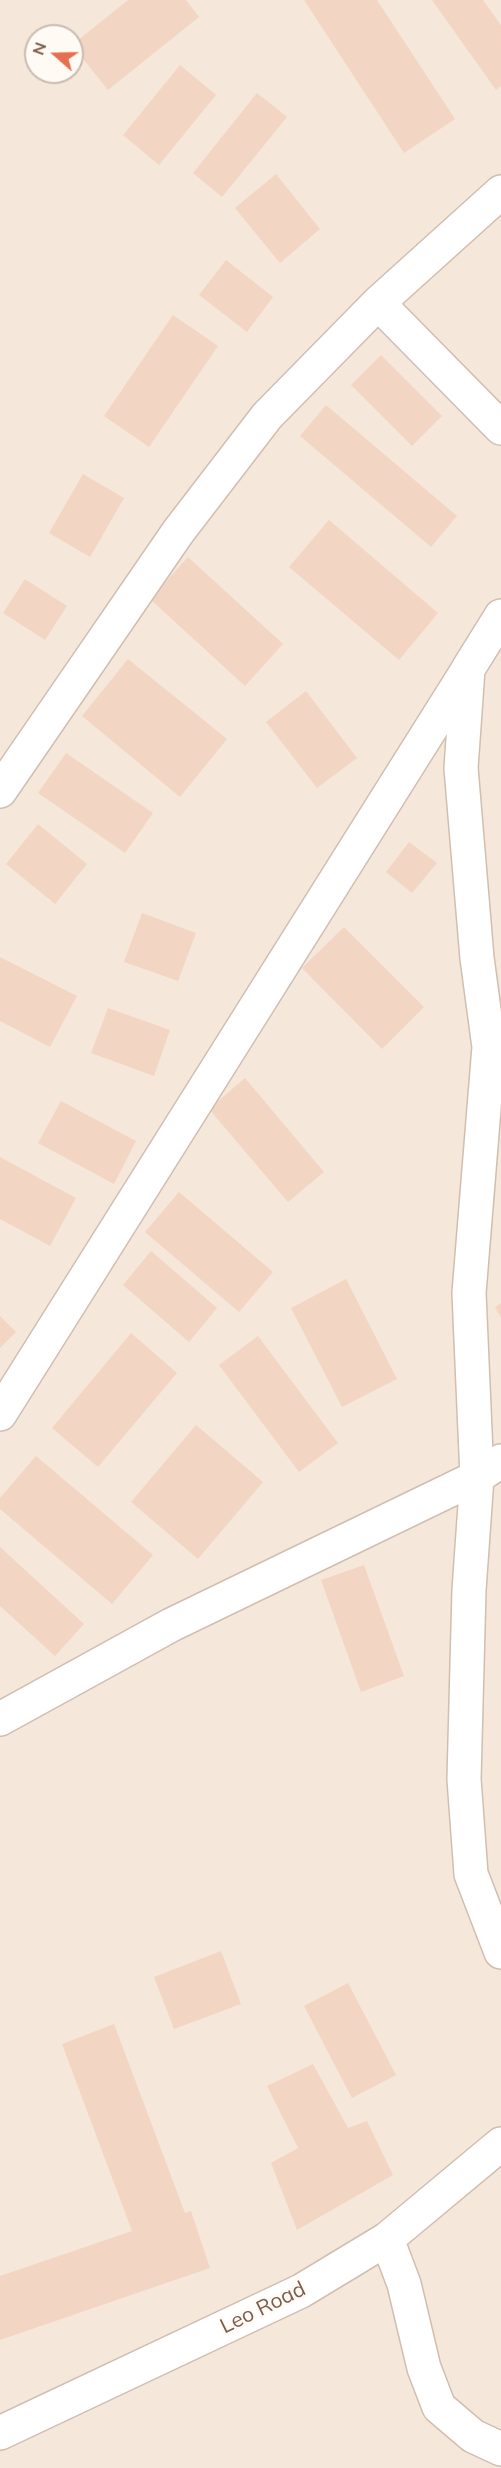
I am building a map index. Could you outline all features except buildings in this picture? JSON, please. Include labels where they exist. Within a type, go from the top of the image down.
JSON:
[{"type":"street","points":[[0,792],[178,532],[260,425],[378,303],[501,192]]},
{"type":"street","points":[[378,303],[501,428]]},
{"type":"street","points":[[0,1414],[501,616]]},
{"type":"street","points":[[468,669],[461,768],[477,958],[495,1043],[469,1293],[489,1469],[469,1590],[464,1779],[471,1874],[501,1952]]},
{"type":"street","points":[[0,1719],[171,1625],[489,1469]]},
{"type":"street","name":"Leo Road","points":[[0,2433],[301,2291],[387,2239],[501,2144]]},
{"type":"street","points":[[387,2239],[404,2284],[424,2368],[439,2407],[473,2436],[501,2449]]},
{"type":"shaded area","points":[[0,0],[501,0],[501,2468],[0,2468]]}]
